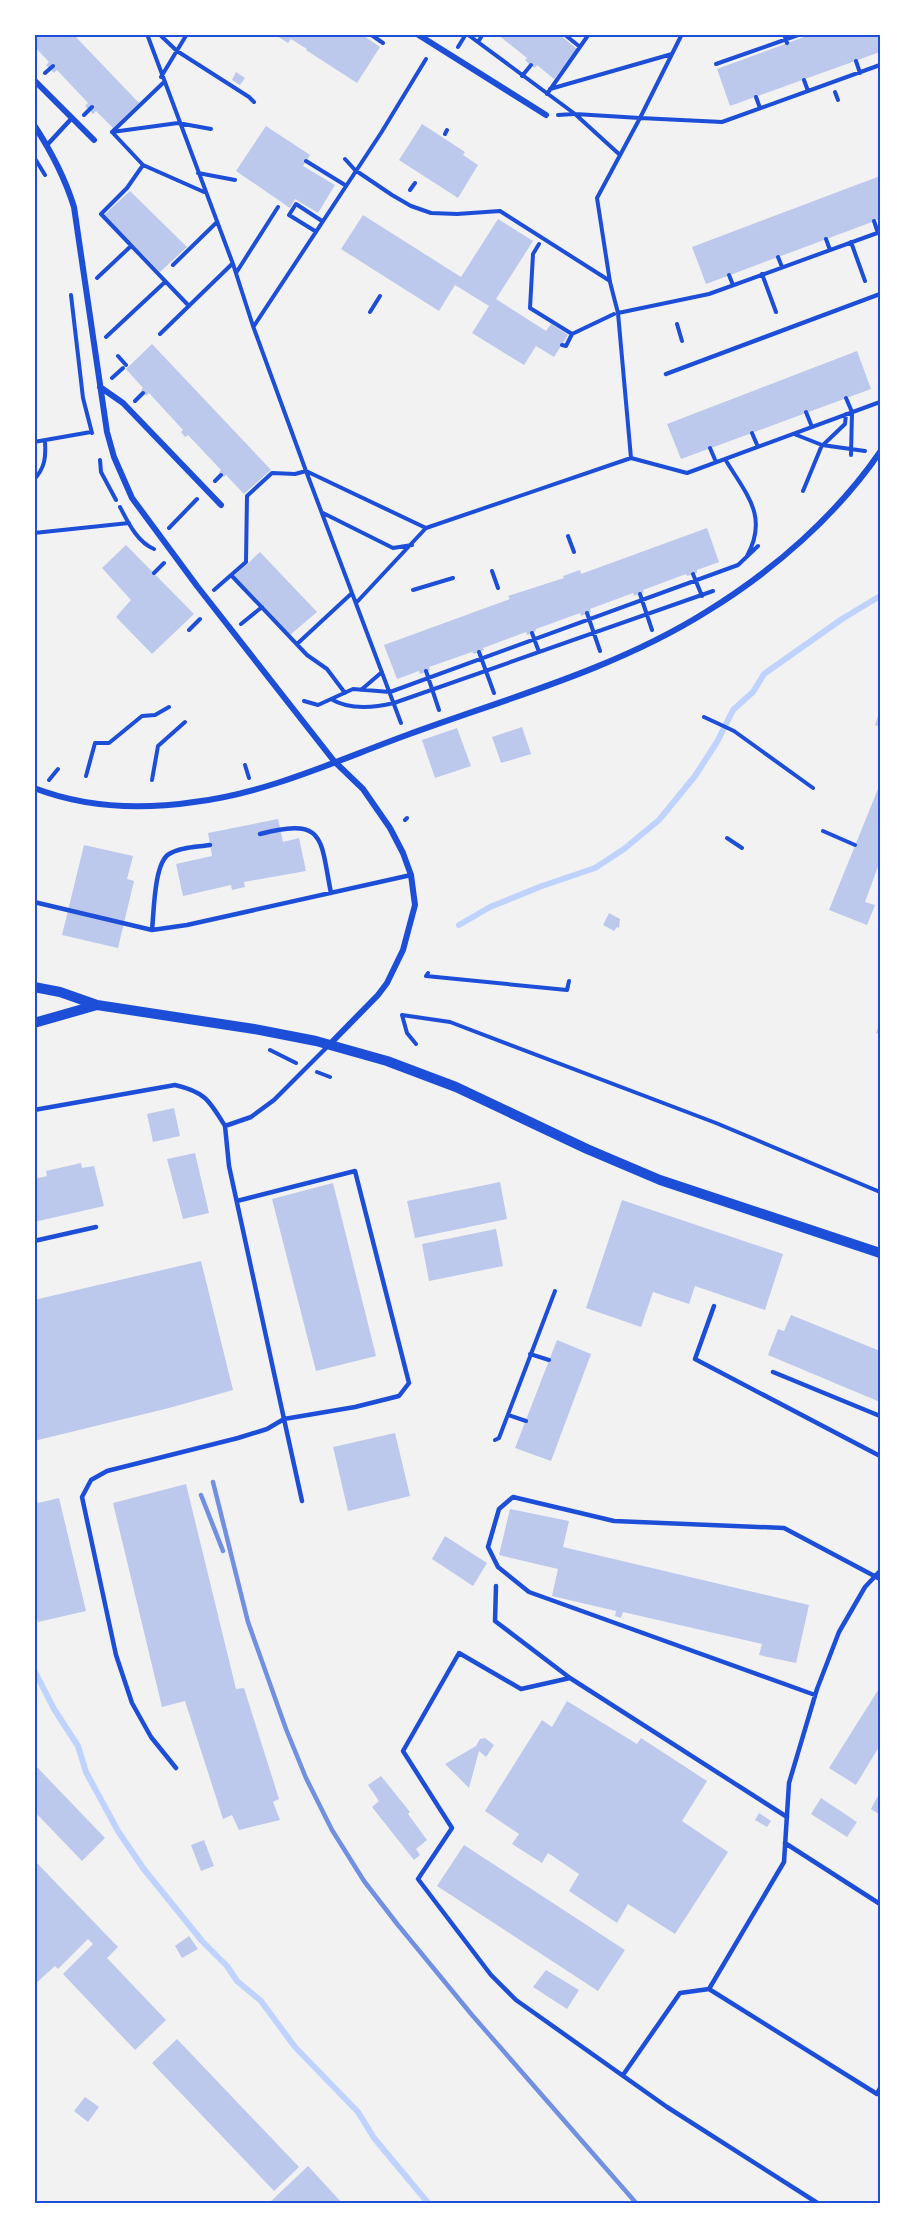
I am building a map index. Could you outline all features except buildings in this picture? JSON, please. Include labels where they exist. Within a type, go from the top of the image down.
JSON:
[{"type":"street","points":[[417,34],[546,115]]},
{"type":"street","points":[[34,80],[94,140]]},
{"type":"street","points":[[34,125],[47,145],[68,188],[74,207],[107,432],[114,457],[132,498],[205,596],[334,761],[363,789],[390,828],[411,875],[415,905],[403,950],[387,983],[378,995],[330,1044]]},
{"type":"street","points":[[100,387],[123,403],[221,505]]},
{"type":"street","points":[[34,788],[72,800],[139,807],[219,798],[279,782],[605,663],[677,630],[735,593],[812,530],[838,504],[879,456]]},
{"type":"street","points":[[34,987],[60,992],[97,1005],[254,1029],[330,1044],[387,1061],[456,1087],[587,1149],[660,1180],[880,1253]]},
{"type":"street","points":[[34,1023],[97,1005]]},
{"type":"lane","points":[[47,145],[72,118]]},
{"type":"lane","points":[[666,374],[880,294]]},
{"type":"lane","points":[[260,834],[283,828],[300,827],[317,835],[321,843],[331,893]]},
{"type":"lane","points":[[152,930],[162,860],[175,851],[210,845]]},
{"type":"lane","points":[[34,902],[152,930],[187,925],[411,875]]},
{"type":"lane","points":[[225,1126],[251,1117],[274,1100],[330,1044]]},
{"type":"lane","points":[[34,1110],[175,1085],[194,1090],[211,1103],[225,1126],[229,1166],[302,1501]]},
{"type":"lane","points":[[176,1768],[151,1737],[132,1703],[116,1655],[82,1497],[91,1480],[107,1471],[267,1429],[285,1419],[355,1407],[399,1396],[409,1383],[355,1171],[237,1202]]},
{"type":"lane","points":[[34,1241],[96,1227]]},
{"type":"lane","points":[[714,1306],[695,1359],[880,1456]]},
{"type":"lane","points":[[773,1372],[880,1416]]},
{"type":"lane","points":[[815,1695],[529,1592],[498,1567],[488,1547],[499,1509],[513,1497],[614,1521],[784,1528],[878,1578]]},
{"type":"lane","points":[[709,1989],[784,1862],[789,1783],[815,1695],[839,1632],[865,1587],[878,1578],[880,1571]]},
{"type":"lane","points":[[496,1586],[495,1621],[570,1678],[787,1816]]},
{"type":"lane","points":[[570,1678],[521,1689],[459,1653],[403,1751],[452,1828],[418,1880],[490,1975],[516,2000],[667,2107],[819,2204]]},
{"type":"lane","points":[[786,1843],[880,1904]]},
{"type":"lane","points":[[623,2075],[680,1993],[709,1989],[877,2094],[880,2088]]},
{"type":"path","points":[[147,34],[163,83],[233,264],[253,327],[306,471],[401,723]]},
{"type":"path","points":[[159,34],[177,51],[254,102]]},
{"type":"path","points":[[161,76],[187,34]]},
{"type":"path","points":[[370,34],[383,43]]},
{"type":"path","points":[[467,34],[575,114],[620,155]]},
{"type":"path","points":[[478,42],[483,34]]},
{"type":"path","points":[[564,34],[580,47]]},
{"type":"path","points":[[547,94],[589,34]]},
{"type":"path","points":[[631,458],[616,314],[597,198],[682,34]]},
{"type":"path","points":[[784,34],[787,43]]},
{"type":"path","points":[[716,64],[801,34]]},
{"type":"path","points":[[550,89],[672,54]]},
{"type":"path","points":[[253,327],[381,133],[426,59]]},
{"type":"path","points":[[494,66],[500,59]]},
{"type":"path","points":[[856,61],[860,73]]},
{"type":"path","points":[[522,76],[531,65]]},
{"type":"path","points":[[575,114],[722,122],[880,65]]},
{"type":"path","points":[[804,80],[808,91]]},
{"type":"path","points":[[112,132],[163,83]]},
{"type":"path","points":[[835,92],[838,100]]},
{"type":"path","points":[[756,97],[760,108]]},
{"type":"path","points":[[112,132],[178,123],[211,129]]},
{"type":"path","points":[[112,132],[143,165],[204,192]]},
{"type":"path","points":[[345,159],[355,170],[401,201],[431,213],[500,211],[610,282]]},
{"type":"path","points":[[306,161],[345,185]]},
{"type":"path","points":[[143,165],[127,188],[101,214],[189,306]]},
{"type":"path","points":[[197,173],[235,180]]},
{"type":"path","points":[[411,190],[415,183]]},
{"type":"path","points":[[315,232],[289,215],[296,204],[322,221]]},
{"type":"path","points":[[236,274],[278,207]]},
{"type":"path","points":[[562,345],[566,346],[572,334],[616,314],[709,294],[879,232],[874,221]]},
{"type":"path","points":[[173,265],[216,223]]},
{"type":"path","points":[[826,239],[830,250]]},
{"type":"path","points":[[851,242],[865,281]]},
{"type":"path","points":[[539,244],[533,254],[530,308],[572,334]]},
{"type":"path","points":[[86,289],[131,246]]},
{"type":"path","points":[[778,257],[782,267]]},
{"type":"path","points":[[160,334],[233,264]]},
{"type":"path","points":[[762,274],[776,312]]},
{"type":"path","points":[[729,275],[733,285]]},
{"type":"path","points":[[94,348],[165,282]]},
{"type":"path","points":[[370,312],[380,296]]},
{"type":"path","points":[[677,324],[682,341]]},
{"type":"path","points":[[111,379],[125,367],[118,356]]},
{"type":"path","points":[[138,398],[143,393]]},
{"type":"path","points":[[846,398],[852,412],[851,452]]},
{"type":"path","points":[[356,603],[426,528],[631,458],[687,473],[880,402]]},
{"type":"path","points":[[806,412],[812,427]]},
{"type":"path","points":[[803,491],[822,445],[845,424],[846,414]]},
{"type":"path","points":[[34,442],[45,442],[91,432]]},
{"type":"path","points":[[752,433],[758,447]]},
{"type":"path","points":[[793,434],[822,445],[851,452],[865,451]]},
{"type":"path","points":[[34,480],[42,470],[46,458],[45,442]]},
{"type":"path","points":[[710,448],[716,462]]},
{"type":"path","points":[[725,459],[755,513],[757,534],[746,560]]},
{"type":"path","points":[[205,596],[246,562],[247,496],[272,472],[295,474],[306,471],[426,528]]},
{"type":"path","points":[[216,480],[221,475]]},
{"type":"path","points":[[160,537],[207,490]]},
{"type":"path","points":[[322,513],[393,548],[412,544]]},
{"type":"path","points":[[34,533],[129,523]]},
{"type":"path","points":[[568,536],[574,552]]},
{"type":"path","points":[[298,697],[318,705],[353,689],[390,692],[738,565],[746,560],[758,546]]},
{"type":"path","points":[[154,573],[167,560]]},
{"type":"path","points":[[492,571],[498,588]]},
{"type":"path","points":[[693,574],[701,595]]},
{"type":"path","points":[[231,575],[307,655],[327,669],[345,693]]},
{"type":"path","points":[[412,590],[453,578]]},
{"type":"path","points":[[330,698],[339,704],[352,706],[367,707],[394,703],[717,589]]},
{"type":"path","points":[[297,644],[352,593]]},
{"type":"path","points":[[640,594],[646,614]]},
{"type":"path","points":[[247,619],[262,608]]},
{"type":"path","points":[[586,613],[605,663]]},
{"type":"path","points":[[189,630],[200,619]]},
{"type":"path","points":[[532,633],[539,652]]},
{"type":"path","points":[[479,652],[498,702]]},
{"type":"path","points":[[426,671],[444,722]]},
{"type":"path","points":[[361,690],[382,672]]},
{"type":"path","points":[[86,776],[95,743],[109,743],[142,716],[155,715],[169,707]]},
{"type":"path","points":[[707,718],[734,731],[813,788]]},
{"type":"path","points":[[152,780],[158,747],[185,722]]},
{"type":"path","points":[[245,765],[249,778]]},
{"type":"path","points":[[823,831],[855,845]]},
{"type":"path","points":[[727,838],[742,848]]},
{"type":"path","points":[[428,973],[426,976],[567,990],[570,981]]},
{"type":"path","points":[[416,1044],[407,1033],[402,1015],[450,1022],[716,1123],[880,1192]]},
{"type":"path","points":[[495,1440],[500,1438],[555,1291]]},
{"type":"path","points":[[530,1354],[549,1360]]},
{"type":"path","points":[[508,1415],[525,1421]]},
{"type":"waterway","points":[[459,925],[490,907],[595,868],[624,849],[659,820],[695,776],[717,742],[733,710],[753,692],[764,674],[842,619],[880,596]]},
{"type":"waterway","points":[[34,1670],[54,1709],[78,1746],[86,1772],[118,1831],[143,1868],[202,1941],[227,1966],[237,1981],[261,2001],[295,2047],[358,2112],[374,2138],[429,2204]]},
{"type":"railway","points":[[213,1482],[248,1622],[286,1729],[306,1778],[332,1830],[364,1881],[398,1925],[472,2015],[637,2204]]},
{"type":"railway","points":[[201,1495],[223,1551]]}]
